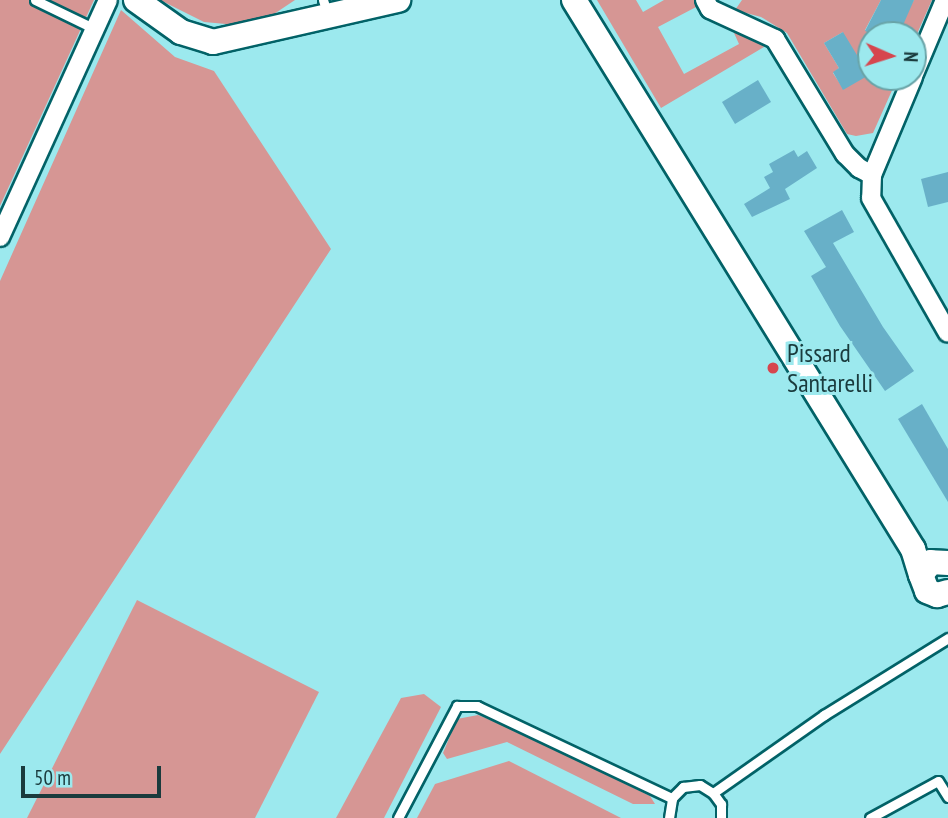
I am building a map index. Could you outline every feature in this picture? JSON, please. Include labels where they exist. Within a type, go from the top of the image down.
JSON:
[{"type":"main road","points":[[136,0],[181,32],[214,42],[326,9],[398,0]]},
{"type":"main road","points":[[574,0],[937,575]]},
{"type":"street","points":[[0,237],[108,0]]},
{"type":"street","points":[[705,0],[710,9],[775,39],[845,154],[859,168],[872,175]]},
{"type":"street","points":[[927,42],[944,0]]},
{"type":"street","points":[[907,91],[872,175],[871,198],[948,333]]},
{"type":"lane","points":[[35,0],[95,29]]},
{"type":"lane","points":[[713,793],[824,715],[948,638]]},
{"type":"lane","points":[[398,818],[457,706],[477,706],[672,798]]},
{"type":"lane","points":[[870,818],[938,781],[948,797]]},
{"type":"lane","points":[[669,818],[672,798],[683,788],[700,785],[713,793],[721,804],[721,818]]},
{"type":"shaded area","points":[[0,0],[94,0],[0,206]]},
{"type":"shaded area","points":[[160,0],[295,0],[268,18],[237,25],[204,22]]},
{"type":"shaded area","points":[[597,0],[636,0],[643,12],[664,0],[694,0],[698,6],[658,27],[684,74],[739,44],[734,33],[738,29],[761,41],[764,47],[661,108]]},
{"type":"shaded area","points":[[742,0],[881,0],[870,21],[857,21],[857,91],[892,91],[873,133],[856,136],[847,134],[787,33],[761,17],[735,10]],"holes":[[[843,32],[844,90],[833,73],[839,68],[824,43]]]},
{"type":"shaded area","points":[[914,0],[932,0],[923,21],[901,21]]},
{"type":"shaded area","points":[[121,10],[175,57],[214,71],[331,249],[0,754],[0,281]]},
{"type":"shaded area","points":[[137,600],[319,692],[255,818],[27,818]]},
{"type":"shaded area","points":[[424,694],[441,707],[384,818],[336,818],[401,698]]},
{"type":"shaded area","points":[[478,715],[511,728],[650,796],[655,804],[633,804],[507,742],[447,759],[443,753],[457,719]]},
{"type":"shaded area","points":[[509,761],[621,818],[417,818],[435,784]]},
{"type":"building","points":[[881,0],[914,0],[905,21],[870,21]]},
{"type":"building","points":[[843,32],[857,55],[857,82],[843,90],[833,72],[839,68],[824,43]]},
{"type":"building","points":[[758,80],[771,102],[735,124],[722,102]]},
{"type":"building","points":[[794,150],[798,157],[807,151],[817,168],[785,189],[790,199],[752,217],[744,204],[770,188],[764,177],[773,172],[769,164]]},
{"type":"building","points":[[948,172],[948,202],[928,207],[921,179]]},
{"type":"building","points":[[842,210],[854,232],[833,243],[883,327],[914,371],[885,391],[840,326],[811,276],[826,267],[804,231]]},
{"type":"building","points":[[922,404],[948,449],[948,502],[898,419]]},
{"type":"place","name":"Pissard Santarelli","points":[[773,368]]}]
